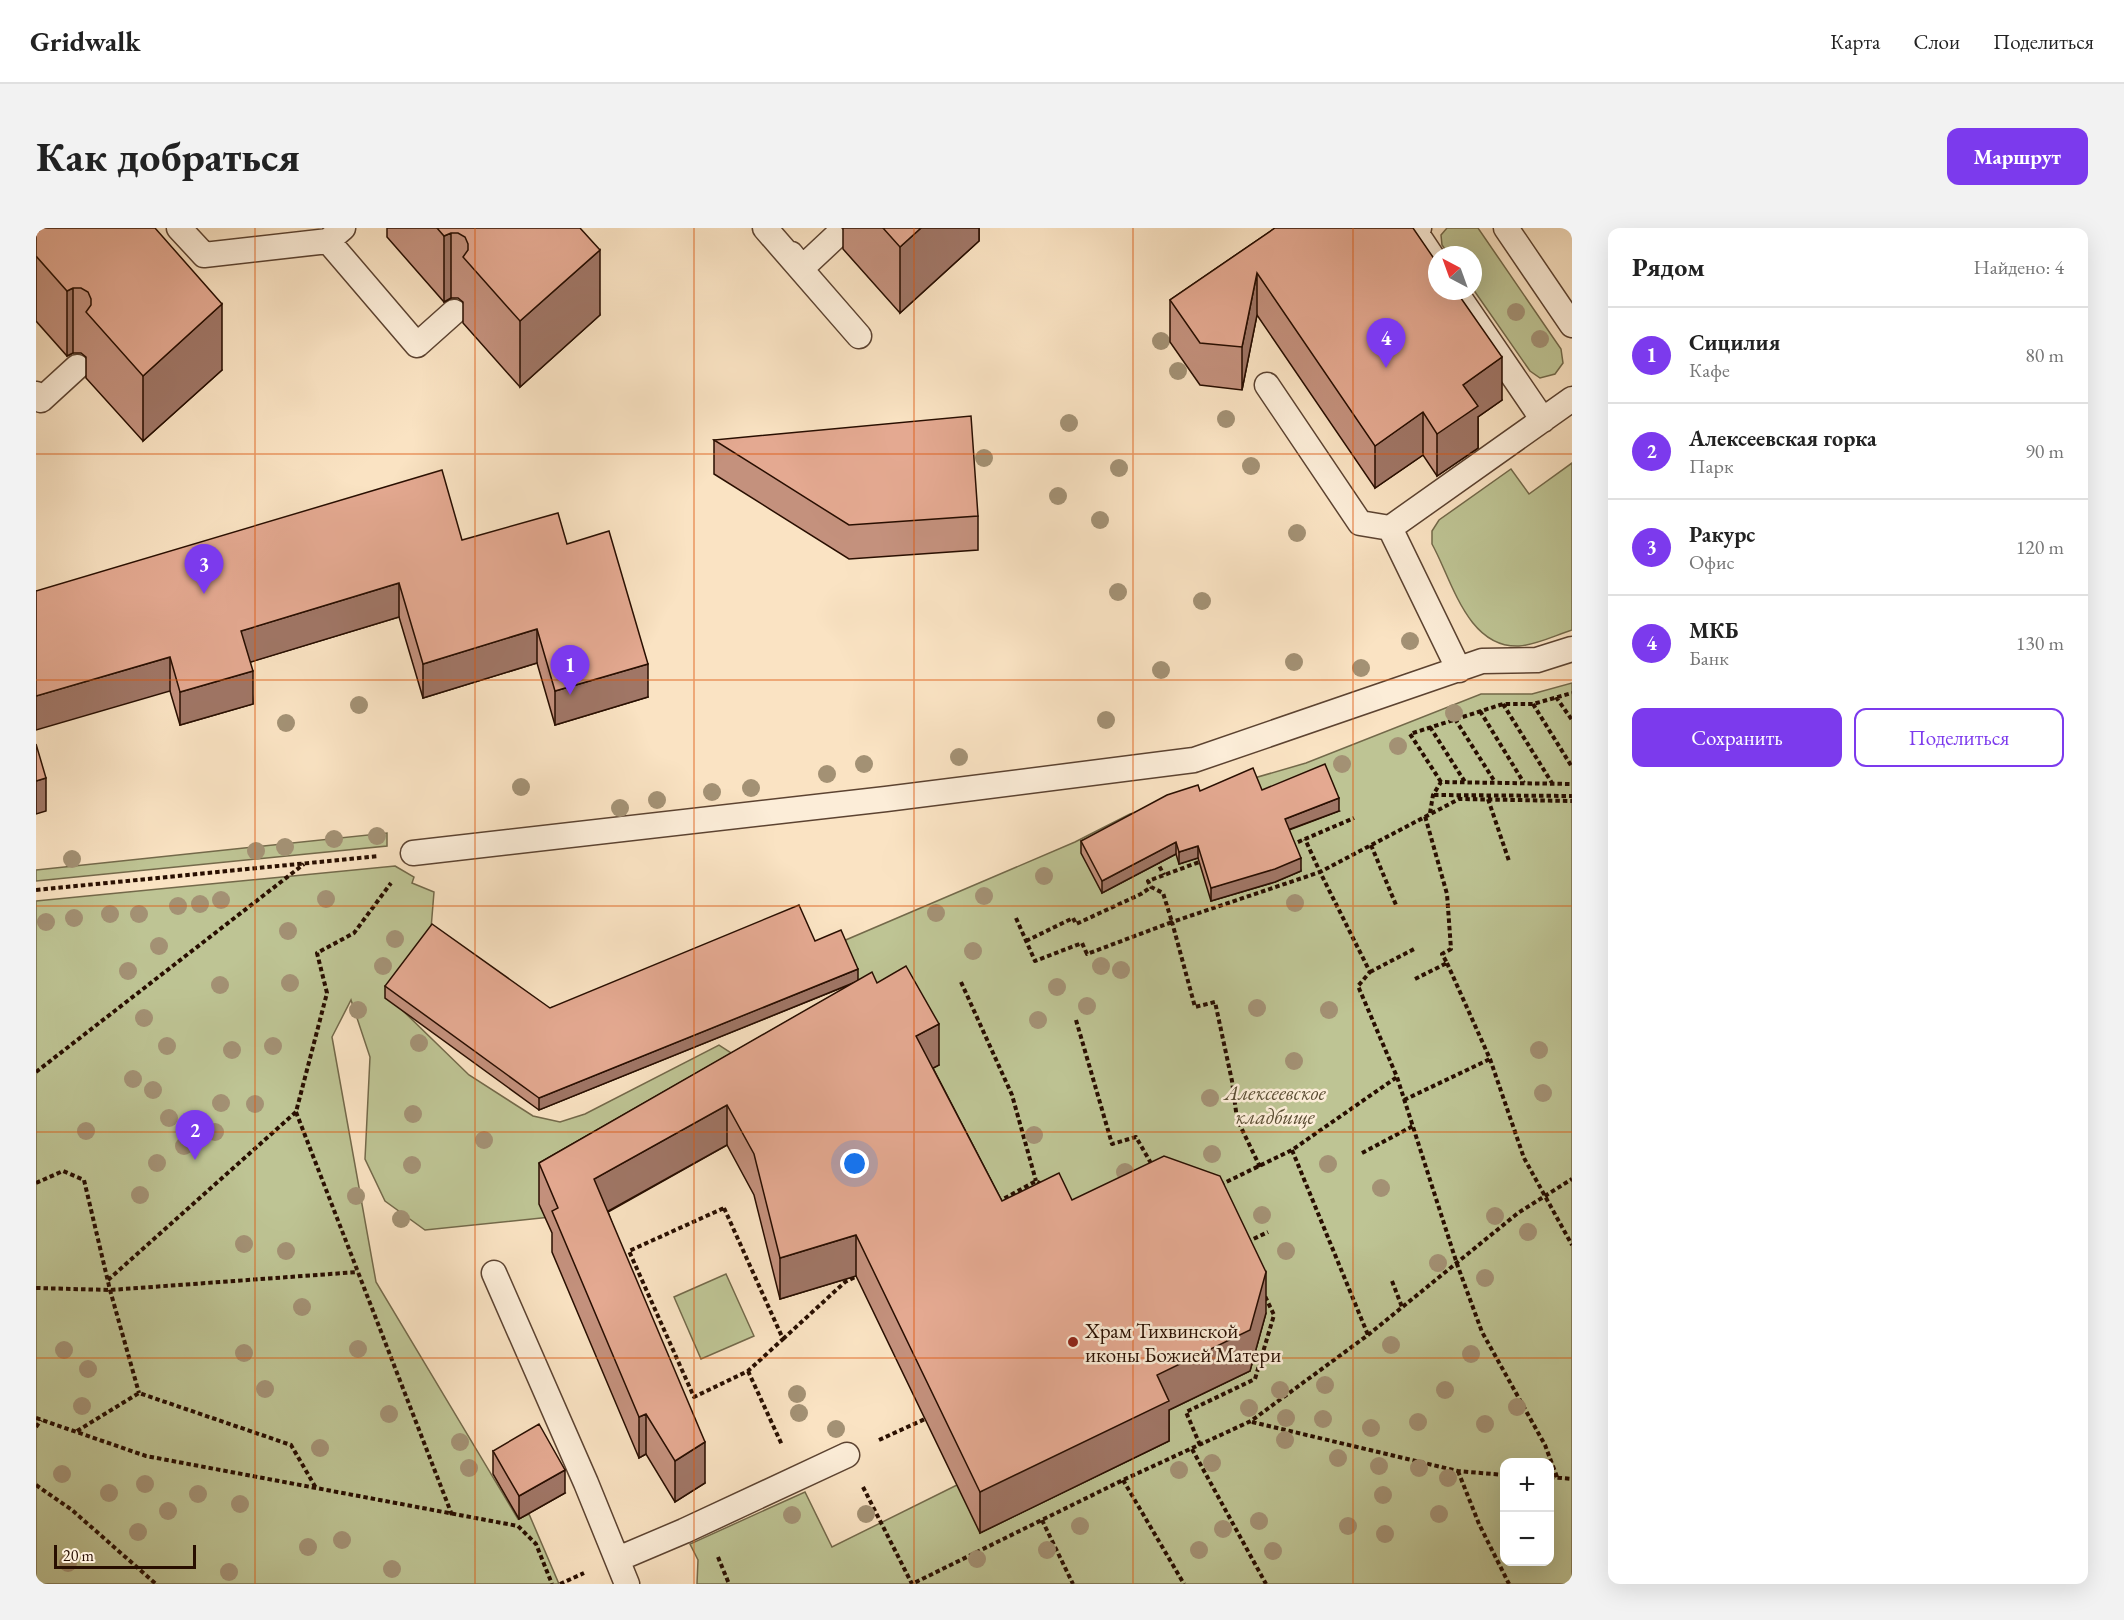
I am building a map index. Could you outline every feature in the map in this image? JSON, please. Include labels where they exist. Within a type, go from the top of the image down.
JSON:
[{"type":"lane","points":[[179,228],[204,255],[336,235],[417,345],[454,312]]},
{"type":"lane","points":[[766,228],[802,268],[834,238]]},
{"type":"lane","points":[[766,228],[859,336]]},
{"type":"lane","points":[[1419,228],[1415,231],[1428,250]]},
{"type":"lane","points":[[1506,228],[1572,325]]},
{"type":"lane","points":[[1461,300],[1543,420]]},
{"type":"lane","points":[[36,394],[41,400],[77,367]]},
{"type":"lane","points":[[1268,385],[1360,523],[1390,528],[1572,399]]},
{"type":"lane","points":[[1390,528],[1459,670]]},
{"type":"lane","points":[[413,853],[886,799],[1194,760],[1482,662],[1537,660],[1572,649]]},
{"type":"lane","points":[[494,1273],[627,1584]]},
{"type":"lane","points":[[618,1559],[847,1455]]},
{"type":"path","points":[[1441,782],[1410,734],[1503,704],[1533,704],[1572,693]]},
{"type":"path","points":[[1556,697],[1572,720]]},
{"type":"path","points":[[1503,704],[1553,784]]},
{"type":"path","points":[[1533,704],[1572,767]]},
{"type":"path","points":[[1480,711],[1524,784]]},
{"type":"path","points":[[1455,720],[1496,783]]},
{"type":"path","points":[[1430,727],[1466,783]]},
{"type":"path","points":[[1441,782],[1572,784]]},
{"type":"path","points":[[1441,782],[1433,795],[1428,815],[1448,894],[1451,949],[1442,954],[1490,1059],[1524,1158],[1572,1245]]},
{"type":"path","points":[[1433,795],[1572,796]]},
{"type":"path","points":[[1016,918],[1035,961],[1082,943],[1087,954],[1172,922],[1320,872],[1459,799],[1572,801]]},
{"type":"path","points":[[1488,799],[1509,861]]},
{"type":"path","points":[[1288,847],[1354,818]]},
{"type":"path","points":[[1305,839],[1370,972]]},
{"type":"path","points":[[1371,845],[1396,905]]},
{"type":"path","points":[[36,890],[413,853]]},
{"type":"path","points":[[1153,854],[1164,875]]},
{"type":"path","points":[[1206,859],[1148,881],[1151,887],[1162,893],[1195,1007],[1215,1002],[1232,1081],[1237,1119],[1260,1167]]},
{"type":"path","points":[[36,1072],[304,864]]},
{"type":"path","points":[[108,1280],[296,1112],[327,993],[317,953],[354,933],[395,877]]},
{"type":"path","points":[[1026,940],[1073,918],[1076,924],[1141,894],[1151,887]]},
{"type":"path","points":[[1416,948],[1370,972],[1358,986],[1397,1077],[1457,1264],[1482,1332],[1545,1445],[1557,1477],[1572,1479]]},
{"type":"path","points":[[1415,979],[1447,963]]},
{"type":"path","points":[[961,982],[1012,1095],[1036,1181],[1046,1186]]},
{"type":"path","points":[[1076,1020],[1112,1144],[1136,1137],[1153,1167]]},
{"type":"path","points":[[1404,1100],[1490,1059]]},
{"type":"path","points":[[1214,1188],[1292,1150],[1397,1077]]},
{"type":"path","points":[[296,1112],[452,1515]]},
{"type":"path","points":[[1362,1153],[1413,1126]]},
{"type":"path","points":[[1292,1150],[1368,1335]]},
{"type":"path","points":[[36,1183],[63,1171],[84,1180],[110,1290],[139,1393]]},
{"type":"path","points":[[925,1419],[847,1455],[912,1584],[1123,1480],[1251,1422],[1368,1335],[1518,1213],[1572,1179]]},
{"type":"path","points":[[994,1204],[1036,1181]]},
{"type":"path","points":[[783,1339],[724,1208],[629,1251],[694,1396],[748,1371],[783,1339],[845,1282],[865,1272]]},
{"type":"path","points":[[1241,1245],[1268,1232]]},
{"type":"path","points":[[36,1288],[110,1290],[358,1272]]},
{"type":"path","points":[[1392,1281],[1402,1307]]},
{"type":"path","points":[[1200,1445],[1186,1412],[1255,1379],[1274,1315],[1260,1285]]},
{"type":"path","points":[[748,1371],[798,1478]]},
{"type":"path","points":[[76,1432],[139,1393]]},
{"type":"path","points":[[139,1393],[291,1445],[316,1488]]},
{"type":"path","points":[[36,1427],[39,1419],[146,1456],[518,1527],[536,1544],[552,1584]]},
{"type":"path","points":[[1251,1422],[1458,1471],[1500,1475]]},
{"type":"path","points":[[1192,1449],[1266,1584]]},
{"type":"path","points":[[1458,1471],[1479,1524],[1509,1584]]},
{"type":"path","points":[[1123,1480],[1184,1584]]},
{"type":"path","points":[[36,1485],[72,1510],[156,1584]]},
{"type":"path","points":[[1042,1520],[1073,1584]]},
{"type":"green space","points":[[1447,228],[1478,228],[1561,349],[1563,363],[1555,374],[1540,378],[1530,371],[1481,300],[1482,246],[1443,246],[1441,235]]},
{"type":"green space","points":[[1572,463],[1572,630],[1526,645],[1501,644],[1486,636],[1464,609],[1432,544],[1432,531],[1439,520],[1511,469],[1529,494]]},
{"type":"green space","name":"Алексеевское кладбище","points":[[1572,683],[1572,1584],[697,1584],[698,1560],[690,1544],[805,1492],[832,1547],[957,1485],[858,981],[841,942],[1075,842],[1130,814],[1306,763],[1481,694],[1532,694]]},
{"type":"green space","points":[[387,833],[387,846],[36,881],[36,870]]},
{"type":"green space","points":[[395,866],[414,877],[412,883],[434,892],[430,941],[397,1005],[469,1075],[533,1116],[560,1122],[585,1114],[719,1045],[750,1065],[570,1215],[425,1230],[385,1201],[365,1159],[370,1057],[351,1000],[332,1037],[376,1282],[518,1519],[529,1514],[559,1584],[36,1584],[36,901]]},
{"type":"green space","points":[[726,1274],[754,1336],[701,1359],[674,1297]]},
{"type":"building","points":[[36,228],[155,228],[222,304],[143,376],[86,312],[91,305],[88,292],[81,288],[67,291],[36,256]]},
{"type":"building","points":[[437,228],[580,228],[600,250],[520,321],[463,257],[468,250],[465,237],[458,233],[444,236]]},
{"type":"building","points":[[883,228],[921,228],[900,247]]},
{"type":"building","points":[[1275,228],[1413,228],[1428,250],[1428,300],[1462,300],[1502,357],[1463,385],[1478,406],[1437,434],[1423,412],[1375,446],[1257,273],[1242,347],[1200,343],[1170,300]]},
{"type":"building","points":[[971,416],[978,516],[849,525],[714,440]]},
{"type":"building","points":[[442,470],[462,540],[558,513],[567,544],[609,531],[648,664],[555,691],[537,629],[423,664],[399,583],[241,631],[253,671],[180,692],[170,657],[36,696],[36,591]]},
{"type":"building","points":[[36,744],[46,778],[36,781]]},
{"type":"building","points":[[1325,764],[1339,798],[1285,819],[1301,858],[1275,869],[1211,888],[1198,846],[1179,852],[1176,842],[1102,881],[1081,841],[1167,795],[1198,785],[1200,791],[1253,768],[1262,790]]},
{"type":"building","points":[[799,905],[815,941],[841,930],[858,969],[539,1098],[385,986],[432,924],[550,1008]]},
{"type":"building","points":[[906,966],[939,1024],[916,1036],[1002,1201],[1059,1173],[1072,1200],[1164,1156],[1220,1176],[1266,1272],[1250,1330],[1157,1375],[1169,1401],[980,1492],[856,1235],[780,1258],[754,1154],[727,1105],[594,1179],[705,1442],[675,1461],[646,1414],[639,1417],[552,1211],[558,1208],[539,1163],[872,972],[877,983]]},
{"type":"building","points":[[539,1424],[565,1470],[519,1496],[493,1451]]},
{"type":"place","name":"МКБ","points":[[1386,368]]},
{"type":"place","name":"Ракурс","points":[[204,594]]},
{"type":"place","name":"Сицилия","points":[[570,695]]},
{"type":"place","name":"Алексеевская горка","points":[[195,1160]]},
{"type":"place","name":"Храм Тихвинской иконы Божией Матери","points":[[1073,1342]]}]
